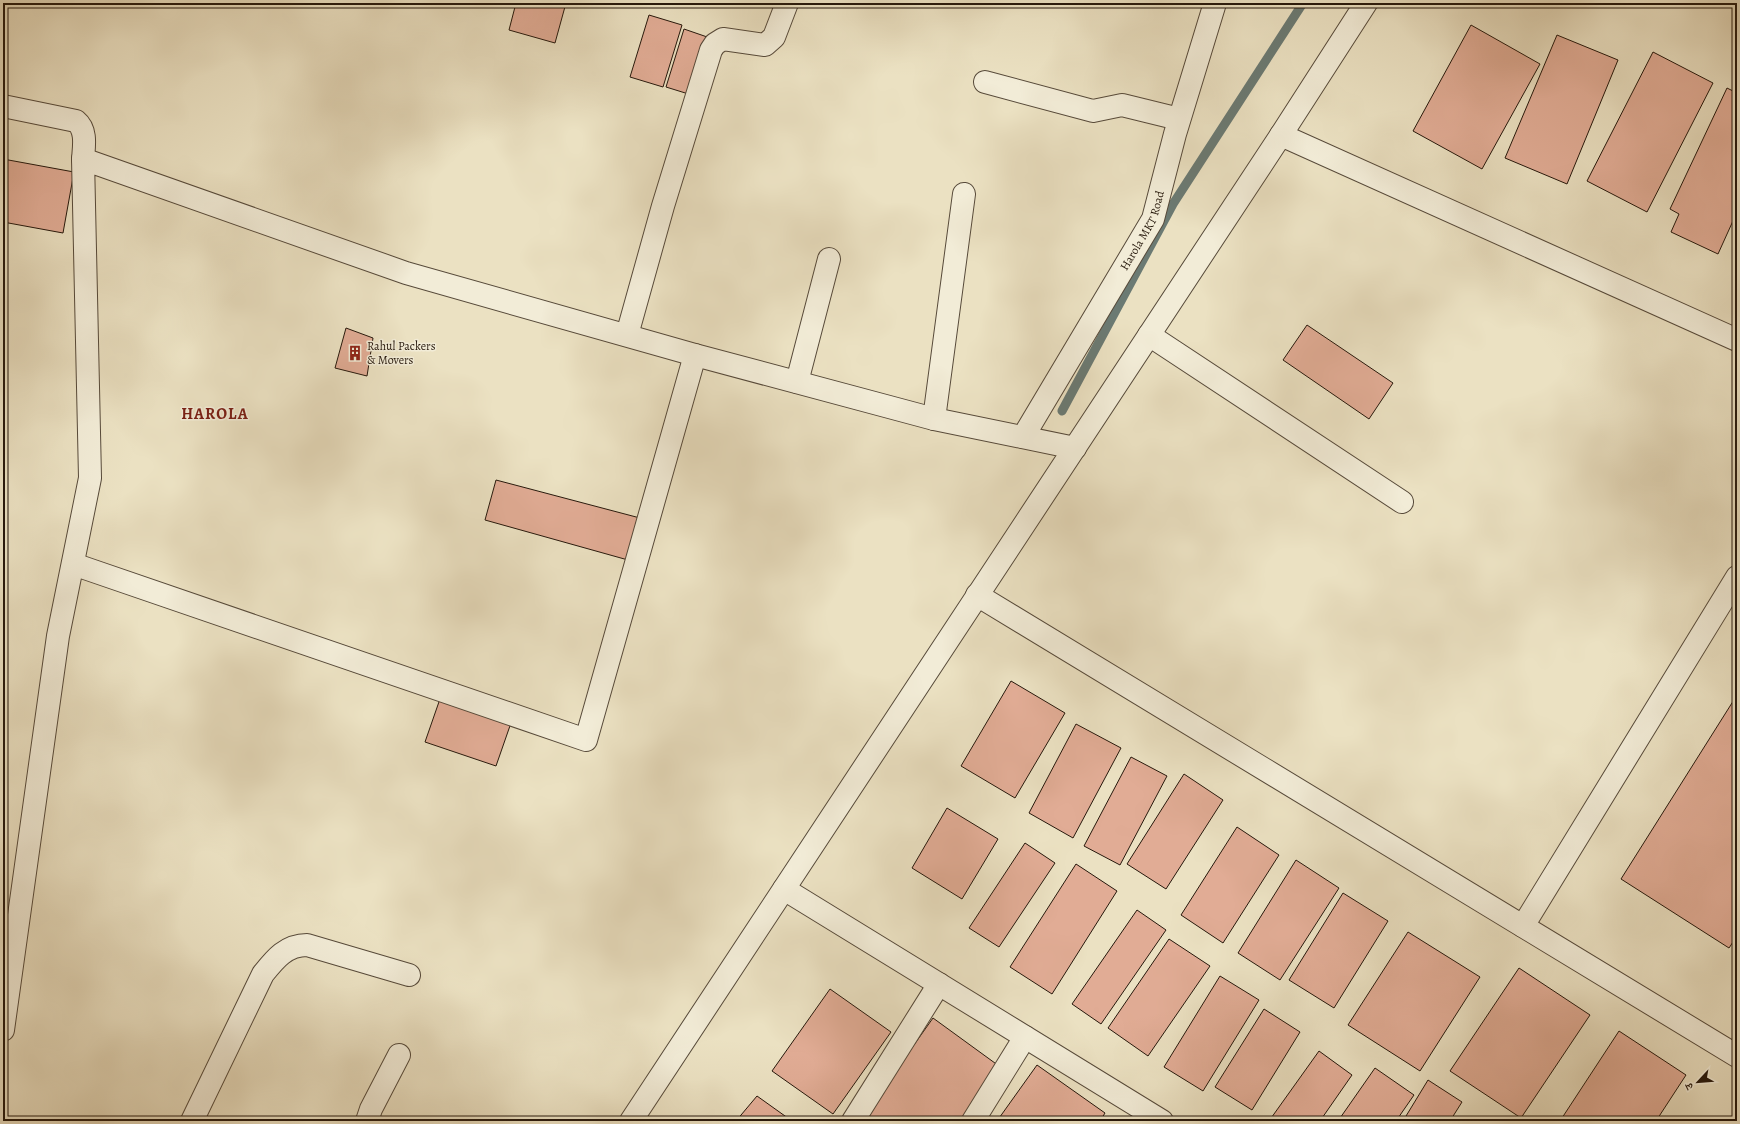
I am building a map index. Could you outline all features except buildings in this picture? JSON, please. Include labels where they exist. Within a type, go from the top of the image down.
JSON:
[{"type":"street","points":[[627,335],[663,206],[710,50],[715,44],[723,39],[765,44],[774,37],[787,3]]},
{"type":"street","name":"Harola MKT Road","points":[[1023,438],[1153,219],[1179,119],[1215,3]]},
{"type":"street","points":[[631,1121],[1281,135],[1366,3]]},
{"type":"street","points":[[985,82],[1093,111],[1122,105],[1179,119]]},
{"type":"street","points":[[3,106],[76,120],[80,124],[83,132],[90,478],[58,636],[3,1030]]},
{"type":"street","points":[[1281,135],[1737,340]]},
{"type":"street","points":[[83,159],[406,273],[695,355],[934,419],[1074,448]]},
{"type":"street","points":[[934,419],[964,194]]},
{"type":"street","points":[[797,382],[829,259]]},
{"type":"street","points":[[1149,335],[1402,502]]},
{"type":"street","points":[[73,564],[586,740],[695,355]]},
{"type":"street","points":[[1523,926],[1737,577]]},
{"type":"street","points":[[977,596],[1737,1056]]},
{"type":"street","points":[[784,889],[1162,1121]]},
{"type":"street","points":[[192,1121],[263,974],[278,956],[291,947],[307,944],[409,975]]},
{"type":"street","points":[[853,1121],[939,984]]},
{"type":"street","points":[[973,1121],[1025,1037]]},
{"type":"street","points":[[368,1121],[371,1109],[398,1055]]},
{"type":"waterway","points":[[1062,411],[1173,204],[1303,3]]},
{"type":"place","name":"Rahul Packers & Movers","points":[[355,353]]},
{"type":"district","name":"HAROLA","points":[[215,414]]}]
